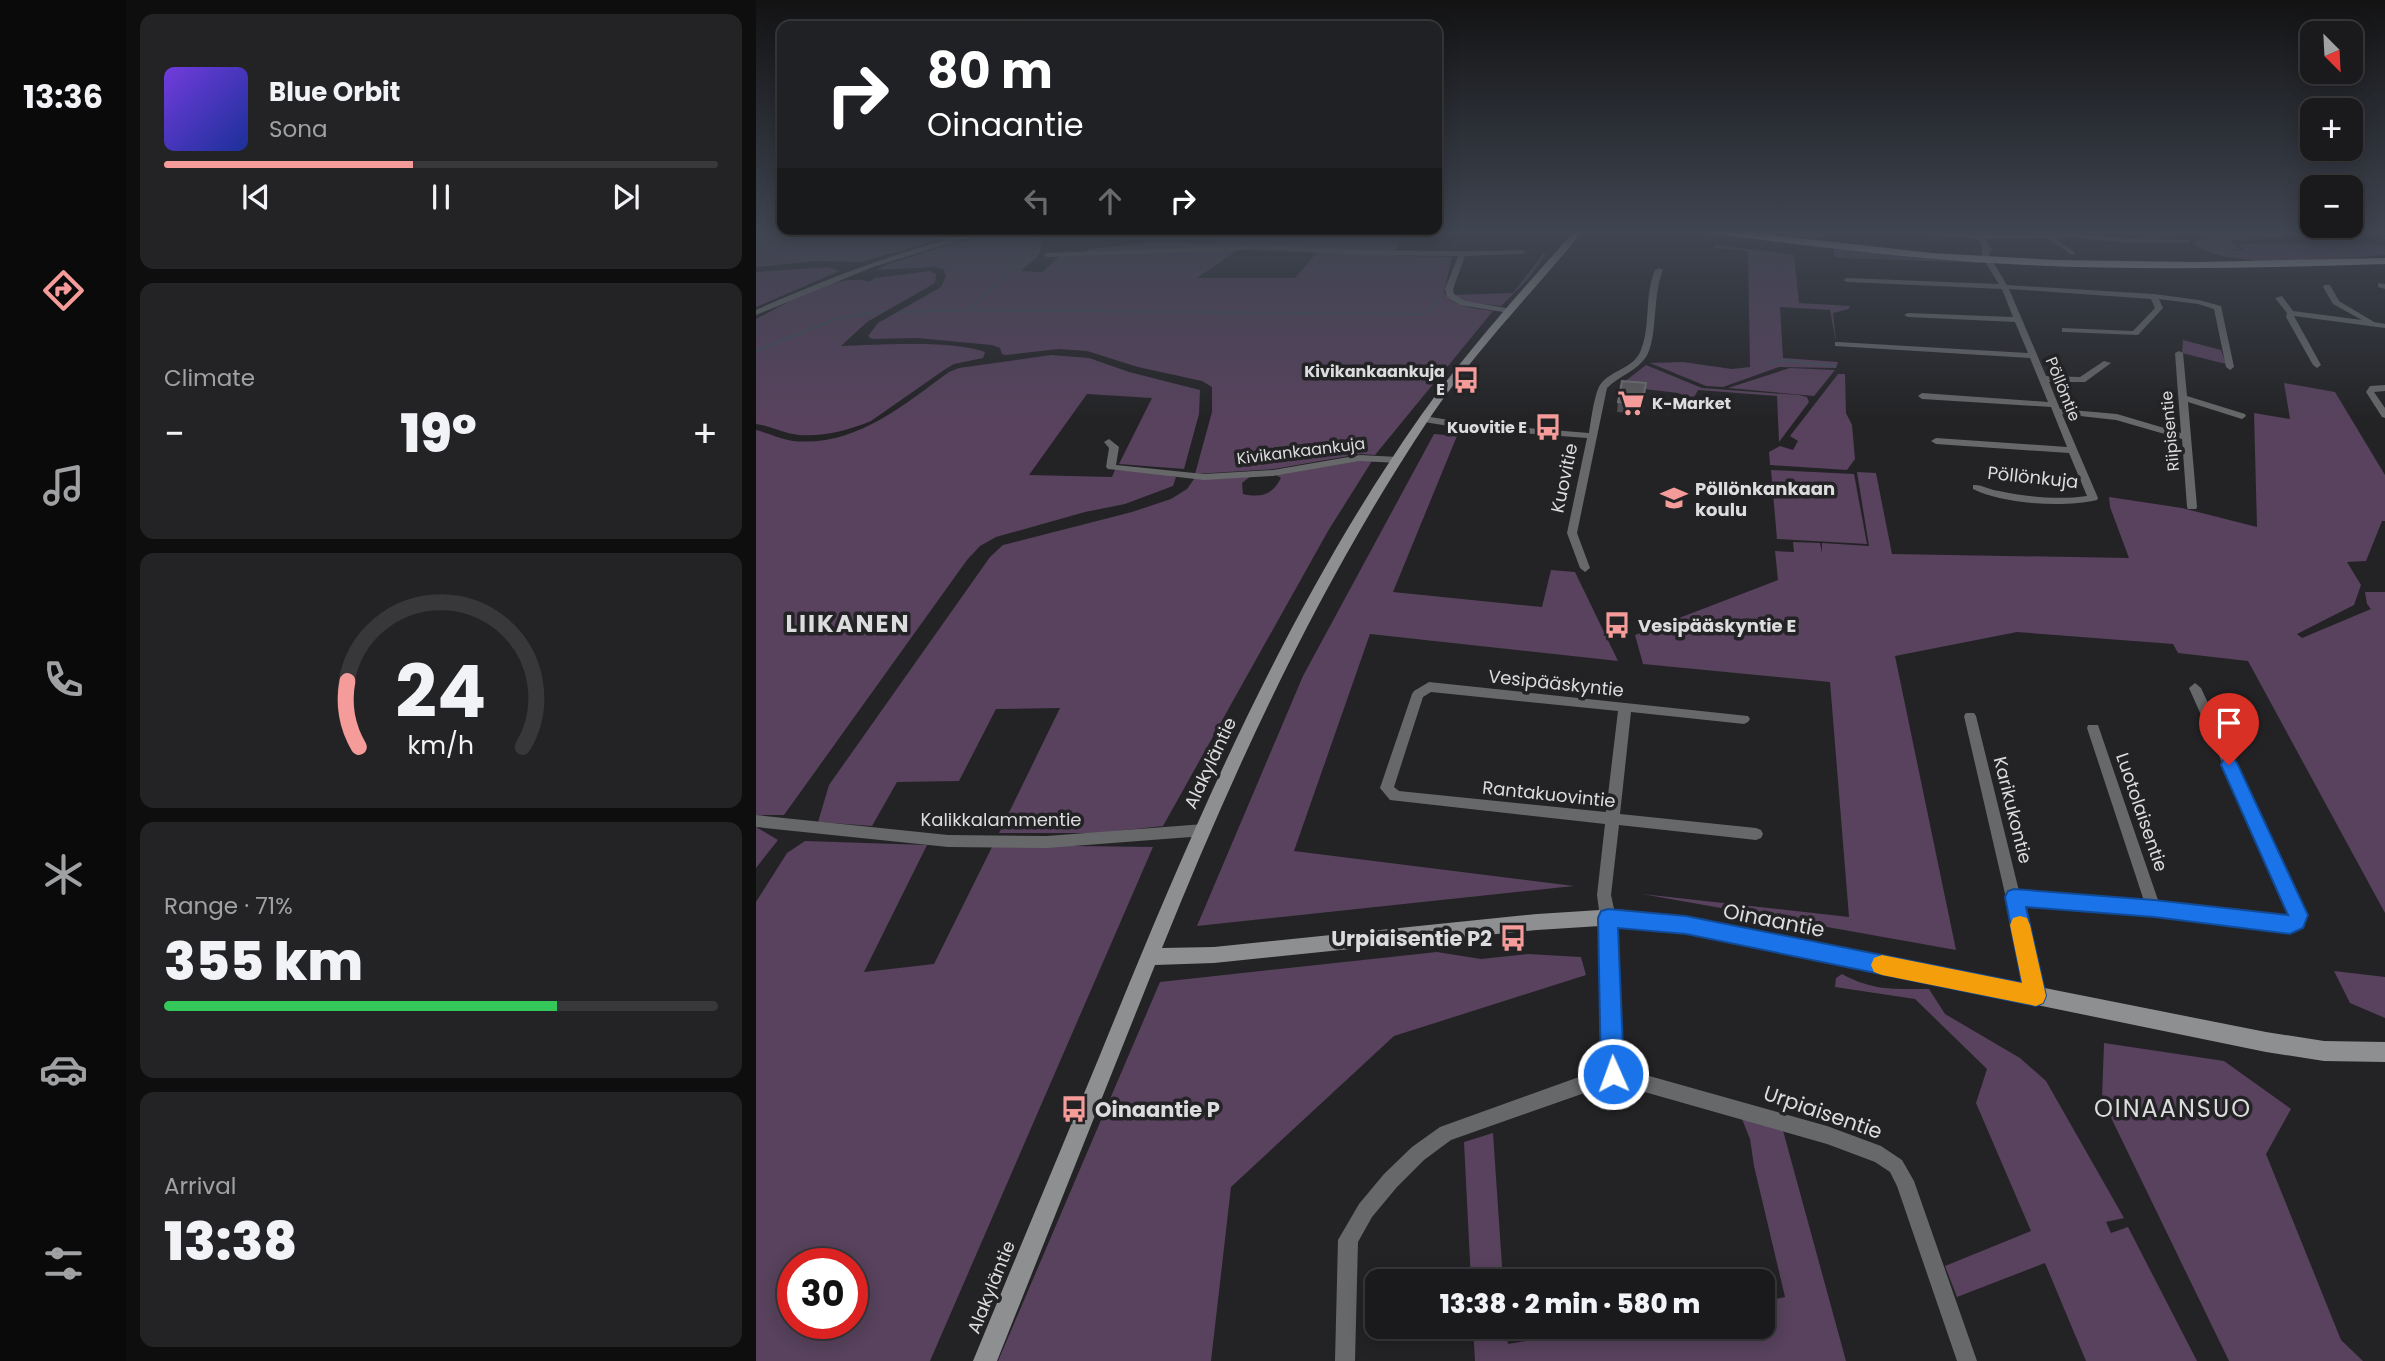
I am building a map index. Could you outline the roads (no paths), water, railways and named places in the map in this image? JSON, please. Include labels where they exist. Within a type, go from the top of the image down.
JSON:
[{"type":"main road","name":"Alakyläntie","points":[[985,1361],[1148,957],[1245,739],[1310,609],[1424,419],[1524,294]]},
{"type":"main road","name":"Oinaantie","points":[[1148,957],[1214,955],[1537,922],[1608,918],[1686,925],[2277,1044],[2324,1051],[2385,1052]]},
{"type":"street","points":[[756,313],[801,294]]},
{"type":"street","points":[[1450,294],[1463,303],[1509,311]]},
{"type":"street","name":"Kuovitie","points":[[1584,568],[1572,533],[1603,387],[1637,362],[1644,351],[1652,294]]},
{"type":"street","name":"Pöllöntie","points":[[2007,294],[2046,379],[2093,498],[2088,500]]},
{"type":"street","points":[[2113,294],[2214,304],[2218,308],[2230,367]]},
{"type":"street","points":[[2331,294],[2336,302],[2382,328]]},
{"type":"street","points":[[2065,330],[2135,333],[2159,308],[2154,296]]},
{"type":"street","points":[[2279,298],[2291,313],[2290,317],[2317,365]]},
{"type":"street","points":[[2291,313],[2382,328]]},
{"type":"street","points":[[1908,315],[2018,320]]},
{"type":"street","points":[[1838,344],[2035,356]]},
{"type":"street","name":"Riipisentie","points":[[2179,353],[2192,507]]},
{"type":"street","points":[[2046,379],[2082,380],[2107,363]]},
{"type":"street","points":[[2385,388],[2373,388],[2370,392],[2385,415]]},
{"type":"street","points":[[1922,396],[2056,408],[2117,417],[2185,437]]},
{"type":"street","points":[[2183,398],[2242,416]]},
{"type":"street","name":"Kuovitie","points":[[1424,419],[1468,426],[1593,436]]},
{"type":"street","points":[[1936,441],[2073,450]]},
{"type":"street","name":"Kivikankaankuja","points":[[1109,442],[1114,447],[1111,467],[1189,476],[1273,473],[1360,458],[1398,460]]},
{"type":"street","name":"Pöllönkuja","points":[[1976,487],[1989,494],[2088,500]]},
{"type":"street","name":"Vesipääskyntie","points":[[1401,744],[1418,694],[1429,687],[1744,719]]},
{"type":"street","points":[[2014,897],[2154,909],[2290,925],[2296,922],[2298,915],[2194,688]]},
{"type":"street","points":[[1345,1361],[1348,1240],[1356,1223],[1372,1202],[1429,1143],[1446,1133],[1613,1074],[1608,918],[1604,895],[1625,708]]},
{"type":"street","name":"Karikukontie","points":[[1970,716],[2036,996]]},
{"type":"street","name":"Luotolaisentie","points":[[2093,728],[2154,909]]},
{"type":"street","name":"Rantakuovintie","points":[[1401,744],[1387,788],[1395,796],[1756,834]]},
{"type":"street","name":"Kalikkalammentie","points":[[756,821],[948,841],[1047,842],[1204,830]]},
{"type":"street","name":"Urpiaisentie","points":[[1613,1074],[1828,1135],[1881,1155],[1896,1166],[1905,1181],[1967,1361]]},
{"type":"waterway","points":[[968,310],[987,294]]},
{"type":"waterway","points":[[968,310],[1423,314],[1441,299]]},
{"type":"waterway","points":[[901,312],[968,310]]},
{"type":"waterway","points":[[756,351],[835,319],[884,311]]},
{"type":"waterway","points":[[1768,364],[1782,360],[1834,366]]},
{"type":"place","name":"Kivikankaankuja E","points":[[1466,380]]},
{"type":"place","name":"K-Market","points":[[1631,403]]},
{"type":"place","name":"Kuovitie E","points":[[1548,427]]},
{"type":"place","name":"Pöllönkankaan koulu","points":[[1674,498]]},
{"type":"place","name":"Vesipääskyntie E","points":[[1617,625]]},
{"type":"place","name":"Urpiaisentie P2","points":[[1513,938]]},
{"type":"place","name":"Oinaantie P","points":[[1074,1109]]},
{"type":"district","name":"LIIKANEN","points":[[848,623]]},
{"type":"district","name":"OINAANSUO","points":[[2173,1108]]}]
